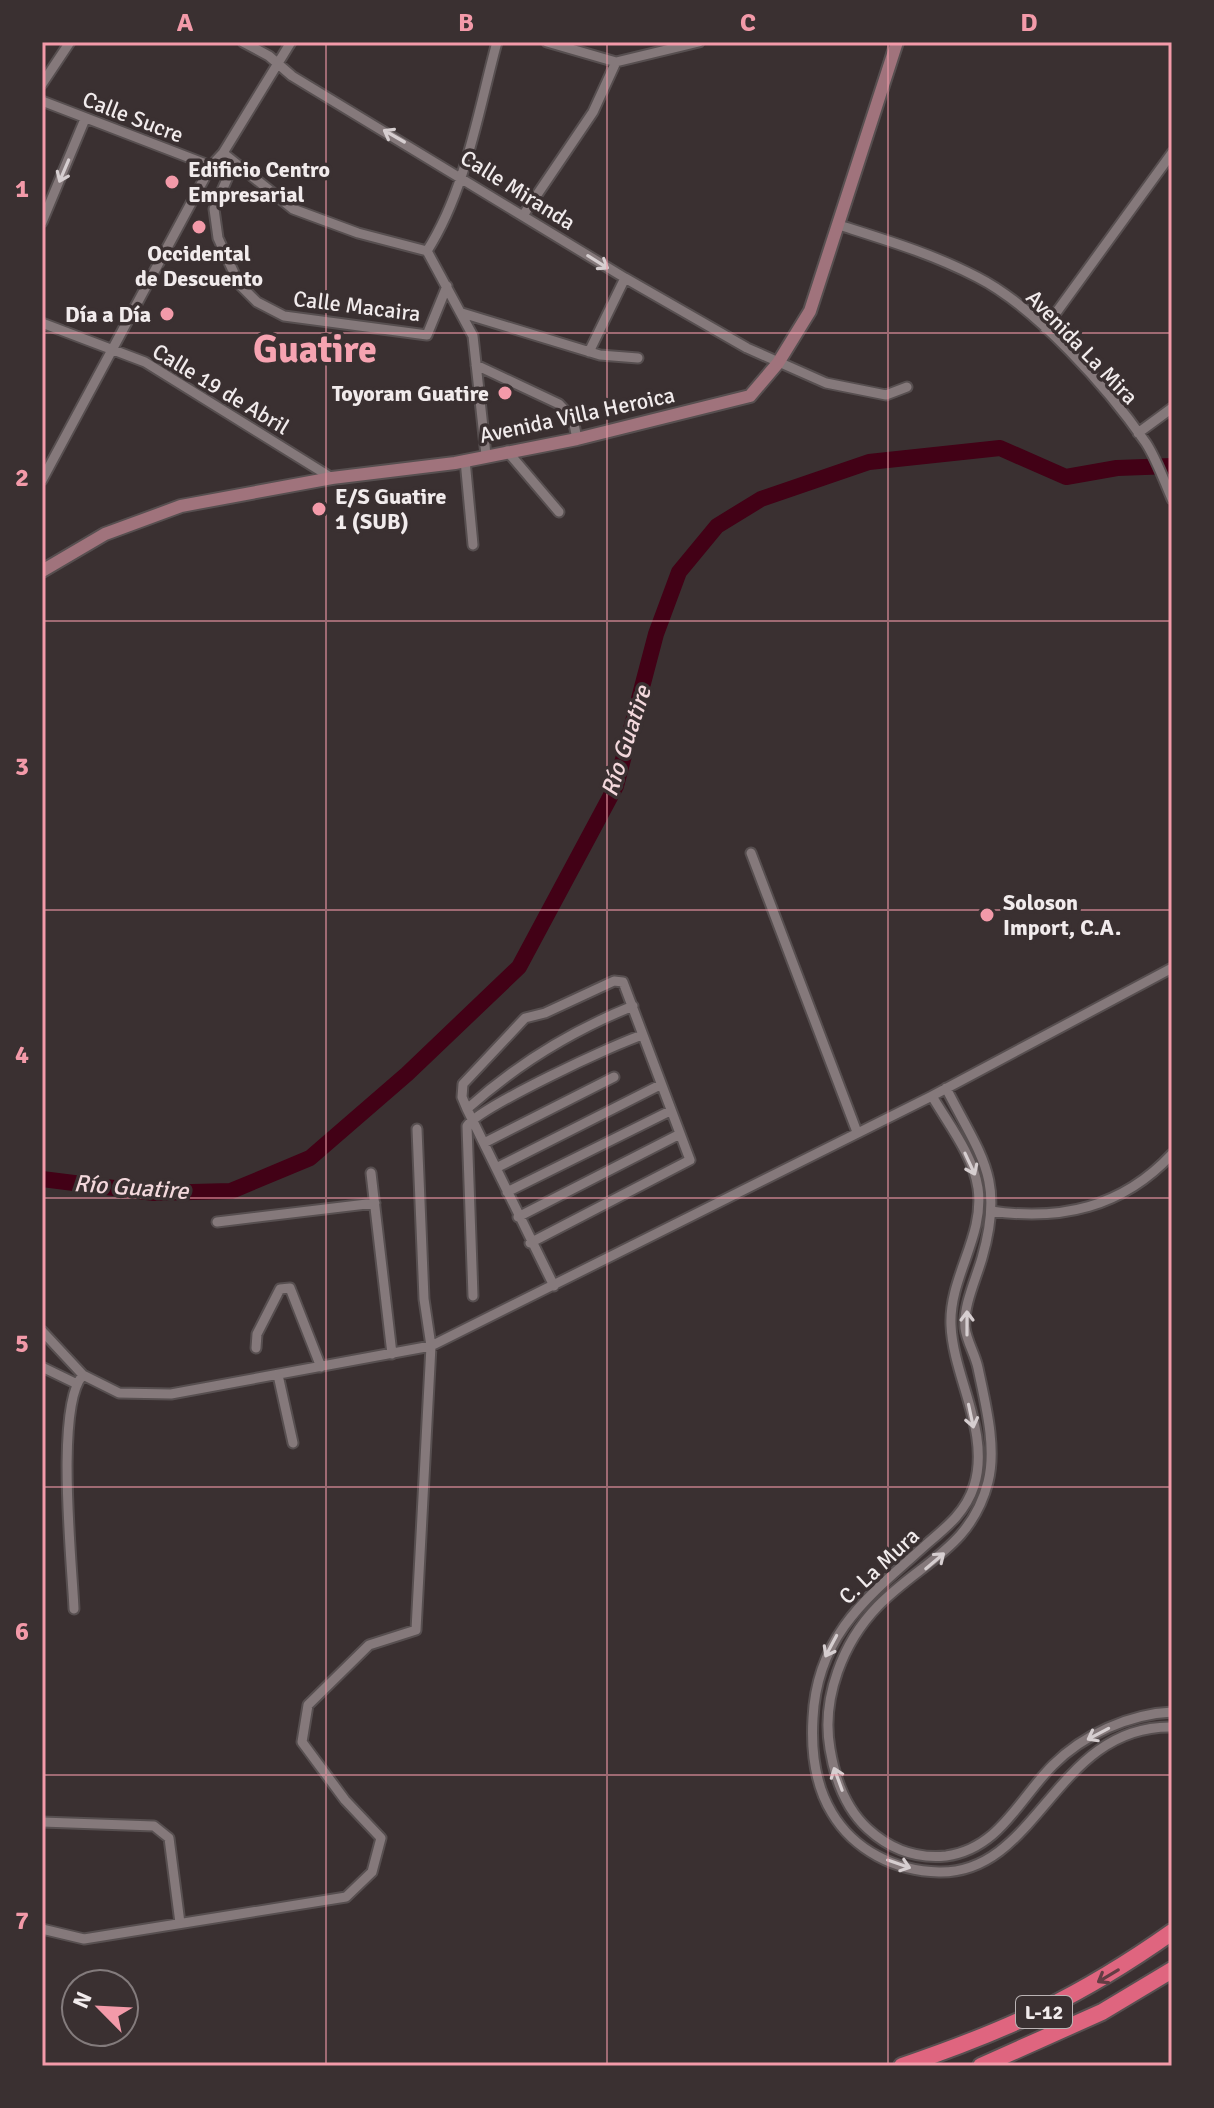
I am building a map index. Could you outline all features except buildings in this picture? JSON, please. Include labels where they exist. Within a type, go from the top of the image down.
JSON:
[{"type":"highway","name":"L-12","points":[[902,2066],[989,2036],[1056,2006],[1116,1971],[1172,1932]]},
{"type":"highway","name":"L-12","points":[[981,2066],[1102,2012],[1172,1970]]},
{"type":"main road","name":"Avenida Villa Heroica","points":[[42,571],[105,534],[181,506],[332,478],[465,460],[577,439],[750,396],[778,363],[810,311],[897,42]]},
{"type":"street","points":[[42,84],[70,42]]},
{"type":"street","name":"Calle Miranda","points":[[243,42],[292,76],[461,175],[625,278],[778,363],[826,383],[865,392],[886,395],[907,387]]},
{"type":"street","points":[[42,480],[211,166],[223,153],[291,42]]},
{"type":"street","points":[[427,251],[440,230],[461,175],[497,42]]},
{"type":"street","points":[[547,42],[616,62],[699,42]]},
{"type":"street","points":[[524,214],[593,112],[616,62]]},
{"type":"street","name":"Calle Sucre","points":[[42,101],[211,166]]},
{"type":"street","points":[[42,222],[85,119]]},
{"type":"street","points":[[223,153],[293,209],[358,233],[427,251],[473,336],[486,455]]},
{"type":"street","name":"Calle Macaira","points":[[223,153],[227,179],[214,209],[218,238],[239,284],[257,302],[284,316],[427,335],[447,286]]},
{"type":"street","points":[[1045,328],[1172,153]]},
{"type":"street","name":"Avenida La Mira","points":[[839,225],[914,250],[977,277],[1008,296],[1045,328],[1138,433],[1172,499]]},
{"type":"street","points":[[589,352],[625,278]]},
{"type":"street","points":[[462,313],[589,352],[638,358]]},
{"type":"street","name":"Calle 19 de Abril","points":[[42,323],[145,362],[332,478]]},
{"type":"street","points":[[476,365],[559,404],[573,419],[577,439]]},
{"type":"street","points":[[1138,433],[1172,408]]},
{"type":"street","points":[[507,451],[559,512]]},
{"type":"street","points":[[465,460],[473,545]]},
{"type":"street","points":[[751,853],[857,1132]]},
{"type":"street","points":[[42,1331],[83,1375],[119,1393],[171,1394],[431,1346],[932,1096],[1172,968]]},
{"type":"street","points":[[530,1243],[690,1160],[623,982],[614,981],[545,1013],[525,1018],[467,1077],[462,1097],[498,1167],[530,1243],[554,1286]]},
{"type":"street","points":[[473,1296],[465,1137],[469,1114],[532,1056],[592,1023],[633,1006]]},
{"type":"street","points":[[469,1114],[612,1046],[643,1035]]},
{"type":"street","points":[[484,1143],[614,1077]]},
{"type":"street","points":[[498,1167],[660,1085]]},
{"type":"street","points":[[946,1088],[980,1150],[992,1188],[993,1212],[965,1319],[986,1415],[989,1479],[969,1525],[953,1545],[880,1604],[850,1642],[839,1668],[828,1720],[828,1742],[839,1786],[859,1820],[886,1844],[921,1856],[965,1851],[1000,1830],[1055,1763],[1089,1739],[1123,1722],[1172,1712]]},
{"type":"street","name":"C. La Mura","points":[[932,1096],[976,1178],[979,1210],[953,1298],[951,1321],[973,1420],[976,1479],[964,1509],[858,1606],[827,1655],[817,1682],[813,1728],[815,1763],[822,1789],[840,1826],[867,1851],[918,1871],[963,1869],[1003,1850],[1065,1778],[1100,1748],[1125,1736],[1172,1727]]},
{"type":"street","points":[[507,1192],[670,1111]]},
{"type":"street","points":[[42,1929],[84,1939],[346,1897],[372,1872],[381,1838],[345,1800],[302,1742],[308,1705],[328,1685],[369,1645],[416,1630],[431,1346],[424,1299],[417,1129]]},
{"type":"street","points":[[518,1217],[680,1134]]},
{"type":"street","points":[[979,1210],[1025,1216],[1074,1212],[1135,1185],[1172,1154]]},
{"type":"street","points":[[371,1173],[392,1354]]},
{"type":"street","points":[[217,1222],[375,1203]]},
{"type":"street","points":[[256,1348],[257,1334],[280,1289],[290,1288],[321,1367]]},
{"type":"street","points":[[42,1367],[75,1383]]},
{"type":"street","points":[[74,1609],[68,1422],[75,1383],[83,1375]]},
{"type":"street","points":[[278,1375],[293,1443]]},
{"type":"street","points":[[42,1822],[154,1826],[169,1838],[180,1923]]},
{"type":"waterway","name":"Río Guatire","points":[[42,1179],[154,1193],[231,1191],[310,1158],[407,1074],[519,967],[616,786],[656,634],[679,572],[717,526],[761,499],[869,462],[1000,448],[1066,477],[1117,468],[1172,466]]},
{"type":"place","name":"Edificio Centro Empresarial","points":[[172,182]]},
{"type":"place","name":"Occidental de Descuento","points":[[199,227]]},
{"type":"place","name":"Día a Día","points":[[167,314]]},
{"type":"place","name":"Toyoram Guatire","points":[[505,393]]},
{"type":"place","name":"E/S Guatire 1 (SUB)","points":[[319,509]]},
{"type":"place","name":"Soloson Import, C.A.","points":[[987,915]]},
{"type":"district","name":"Guatire","points":[[315,349]]}]
